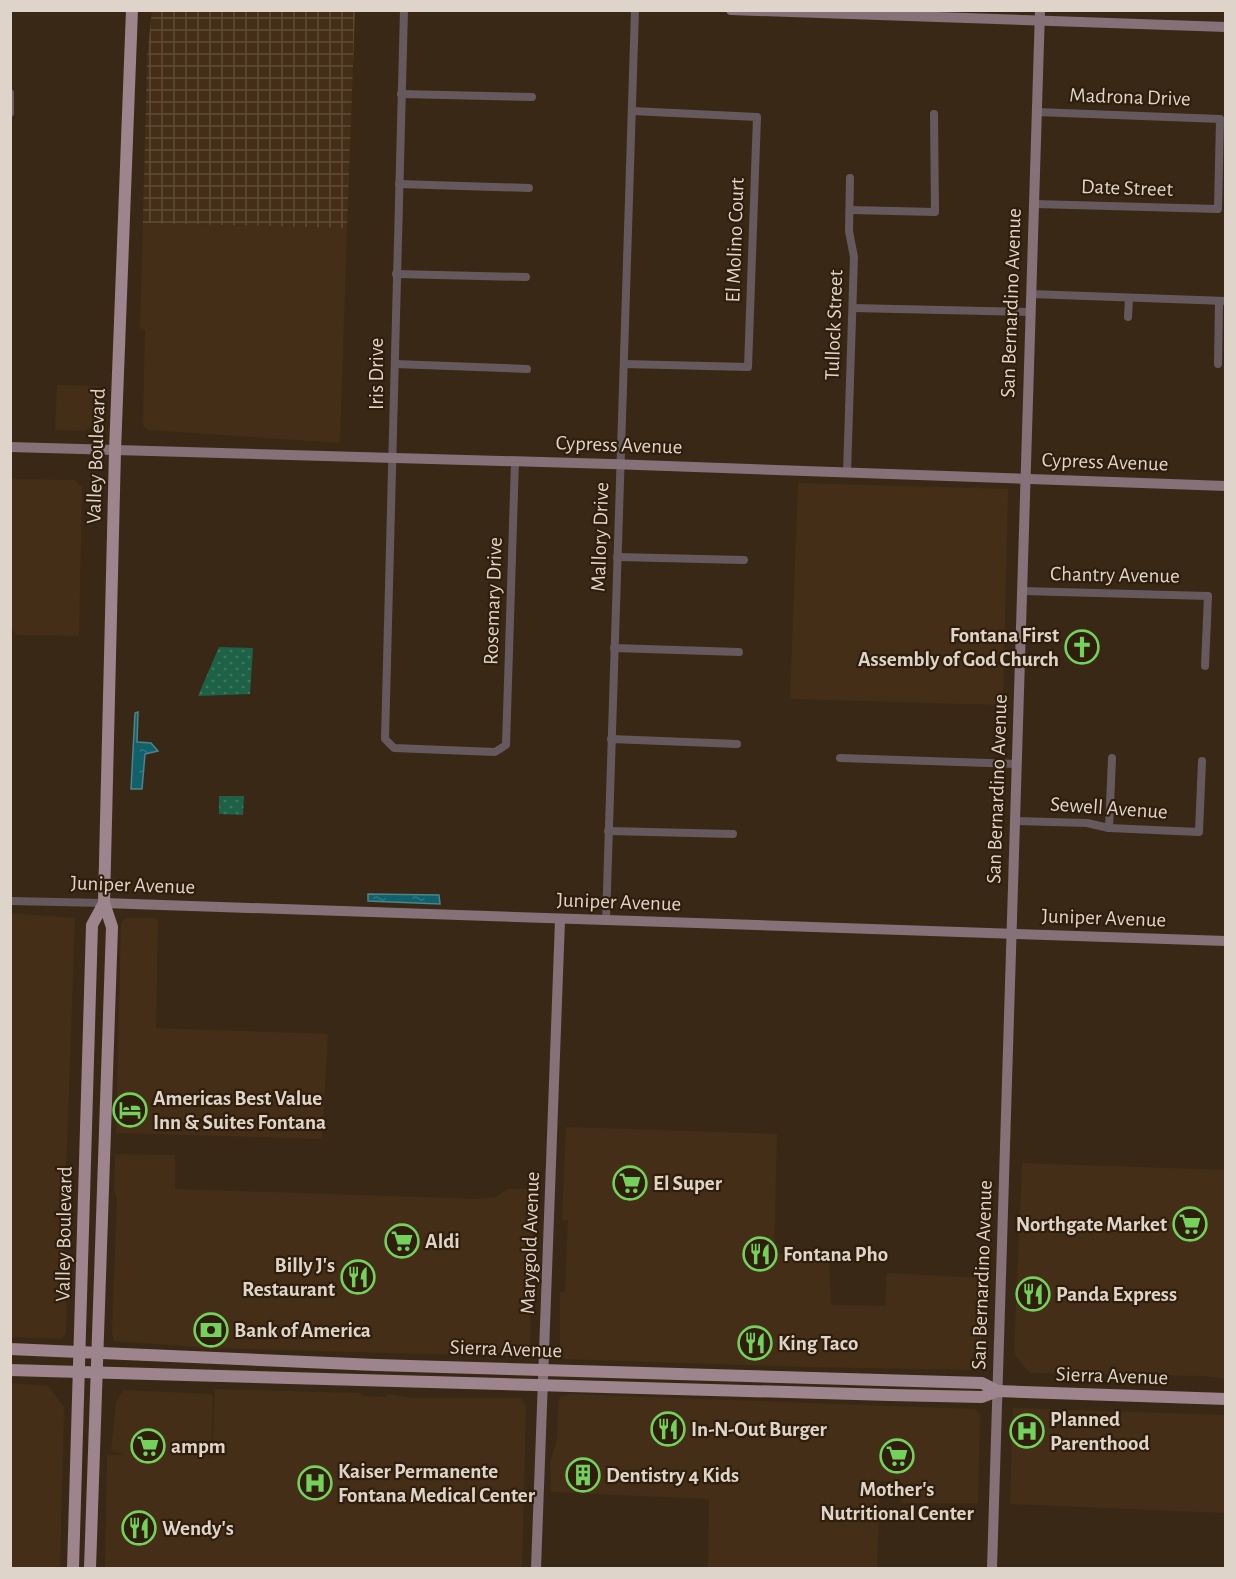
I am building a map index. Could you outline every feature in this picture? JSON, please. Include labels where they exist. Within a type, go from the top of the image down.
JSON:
[{"type":"main road","name":"Valley Boulevard","points":[[90,1569],[112,927],[104,903],[115,451],[132,10]]},
{"type":"main road","name":"Valley Boulevard","points":[[73,1569],[92,925],[104,903]]},
{"type":"main road","name":"Sierra Avenue","points":[[10,1349],[545,1370],[982,1383],[998,1391]]},
{"type":"main road","name":"Sierra Avenue","points":[[10,1370],[982,1397],[998,1391],[1226,1400]]},
{"type":"main road","points":[[744,1391],[746,1383],[803,1384],[824,1378]]},
{"type":"street","name":"Iris Drive","points":[[404,10],[385,738],[389,746],[400,749],[495,752],[503,748],[507,741]]},
{"type":"street","name":"Mallory Drive","points":[[606,921],[635,10]]},
{"type":"street","points":[[731,10],[1040,16],[1226,27]]},
{"type":"street","name":"San Bernardino Avenue","points":[[993,1569],[1040,16]]},
{"type":"street","points":[[10,93],[10,113]]},
{"type":"street","points":[[401,94],[532,97]]},
{"type":"street","name":"El Molino Court","points":[[624,364],[748,367],[757,117],[632,111]]},
{"type":"street","name":"Madrona Drive","points":[[1037,112],[1220,119],[1218,209]]},
{"type":"street","points":[[850,210],[935,212],[934,114]]},
{"type":"street","name":"Tullock Street","points":[[847,473],[854,256],[849,231],[850,178]]},
{"type":"street","points":[[399,184],[529,188]]},
{"type":"street","name":"Date Street","points":[[1035,204],[1218,209]]},
{"type":"street","points":[[396,274],[526,277]]},
{"type":"street","points":[[1030,294],[1222,301],[1218,364]]},
{"type":"street","points":[[1128,317],[1129,298]]},
{"type":"street","points":[[853,308],[1030,312]]},
{"type":"street","points":[[395,364],[527,369]]},
{"type":"street","name":"Cypress Avenue","points":[[10,447],[620,464],[1226,486]]},
{"type":"street","name":"Rosemary Drive","points":[[507,741],[515,461]]},
{"type":"street","points":[[618,557],[744,560]]},
{"type":"street","name":"Chantry Avenue","points":[[1022,591],[1208,596],[1205,666]]},
{"type":"street","points":[[614,648],[739,652]]},
{"type":"street","points":[[611,739],[737,744]]},
{"type":"street","points":[[840,758],[1017,764]]},
{"type":"street","points":[[1109,828],[1112,758]]},
{"type":"street","name":"Sewell Avenue","points":[[1016,821],[1087,823],[1109,828],[1199,832],[1202,761]]},
{"type":"street","points":[[608,831],[733,834]]},
{"type":"street","name":"Juniper Avenue","points":[[10,901],[1226,941]]},
{"type":"street","name":"Marygold Avenue","points":[[536,1569],[560,920]]},
{"type":"shaded area","points":[[152,11],[355,11],[347,228],[143,223],[147,58]]},
{"type":"shaded area","points":[[143,223],[347,228],[340,443],[147,430],[143,425],[145,330],[140,328]]},
{"type":"shaded area","points":[[57,385],[98,386],[96,422],[85,431],[55,430]]},
{"type":"shaded area","points":[[11,479],[75,480],[82,488],[79,636],[17,635],[11,629]]},
{"type":"shaded area","points":[[798,483],[1008,489],[1003,705],[790,699]]},
{"type":"shaded area","points":[[10,913],[75,918],[62,1285],[67,1307],[66,1334],[60,1339],[11,1337]]},
{"type":"shaded area","points":[[126,918],[156,918],[158,921],[156,1028],[328,1034],[322,1139],[116,1133],[121,923]]},
{"type":"shaded area","points":[[566,1127],[777,1134],[774,1254],[829,1256],[831,1305],[885,1306],[887,1273],[983,1278],[979,1370],[563,1359],[560,1355],[560,1292],[565,1292],[568,1220],[562,1220]]},
{"type":"shaded area","points":[[115,1154],[175,1155],[175,1189],[480,1199],[496,1197],[507,1189],[534,1189],[530,1354],[527,1357],[211,1348],[114,1341],[112,1333],[117,1197],[114,1191]]},
{"type":"shaded area","points":[[1022,1163],[1225,1170],[1225,1379],[1205,1376],[1030,1373],[1014,1354]]},
{"type":"shaded area","points":[[10,1383],[48,1386],[64,1407],[60,1568],[11,1568]]},
{"type":"shaded area","name":"Kaiser Permanente Fontana Medical Center","points":[[215,1389],[360,1393],[363,1396],[386,1397],[388,1394],[412,1398],[521,1398],[526,1406],[522,1568],[105,1568],[107,1455],[125,1455],[111,1450],[116,1402],[123,1390],[211,1394],[213,1397],[211,1456],[208,1457],[212,1458]]},
{"type":"shaded area","points":[[569,1394],[975,1409],[980,1415],[978,1503],[901,1503],[902,1482],[880,1481],[877,1568],[708,1568],[709,1499],[551,1492],[550,1461],[557,1441],[558,1402],[560,1397]]},
{"type":"shaded area","points":[[1013,1408],[1225,1415],[1225,1513],[1010,1504]]},
{"type":"green space","points":[[219,647],[253,648],[250,694],[198,696]]},
{"type":"green space","points":[[219,796],[244,796],[243,815],[219,814]]},
{"type":"water","points":[[138,712],[137,742],[151,743],[158,751],[145,754],[142,789],[131,789],[135,713]]},
{"type":"water","points":[[368,894],[439,895],[440,904],[368,901]]},
{"type":"place","name":"Fontana First Assembly of God Church","points":[[1082,647]]},
{"type":"place","name":"Americas Best Value Inn & Suites Fontana","points":[[130,1110]]},
{"type":"place","name":"El Super","points":[[630,1183]]},
{"type":"place","name":"Northgate Market","points":[[1190,1224]]},
{"type":"place","name":"Aldi","points":[[402,1241]]},
{"type":"place","name":"Fontana Pho","points":[[760,1254]]},
{"type":"place","name":"Billy J's Restaurant","points":[[358,1277]]},
{"type":"place","name":"Panda Express","points":[[1033,1294]]},
{"type":"place","name":"Bank of America","points":[[211,1330]]},
{"type":"place","name":"King Taco","points":[[755,1343]]},
{"type":"place","name":"In-N-Out Burger","points":[[668,1429]]},
{"type":"place","name":"Planned Parenthood","points":[[1027,1431]]},
{"type":"place","name":"ampm","points":[[148,1446]]},
{"type":"place","name":"Mother's Nutritional Center","points":[[897,1456]]},
{"type":"place","name":"Dentistry 4 Kids","points":[[583,1475]]},
{"type":"place","name":"Kaiser Permanente Fontana Medical Center","points":[[315,1483]]},
{"type":"place","name":"Wendy's","points":[[139,1528]]}]
